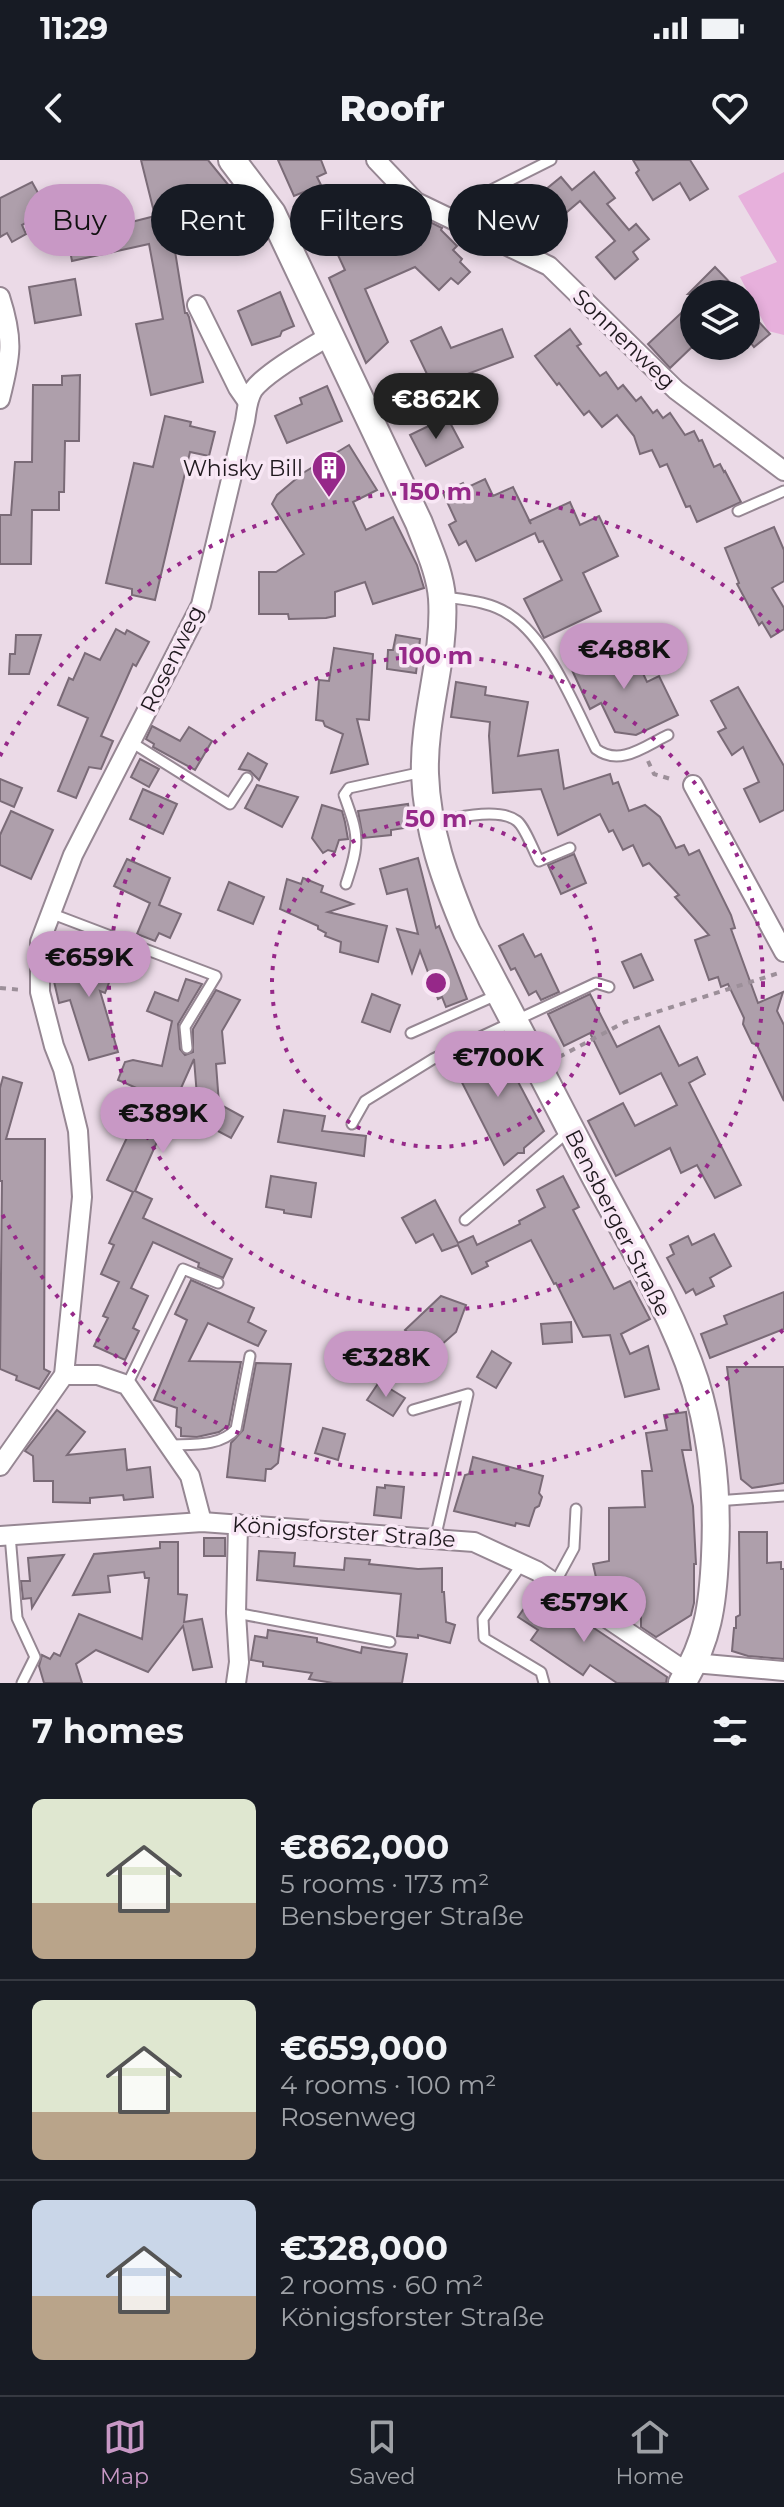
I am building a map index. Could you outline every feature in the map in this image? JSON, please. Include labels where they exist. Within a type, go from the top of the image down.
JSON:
[{"type":"main road","name":"Bensberger Straße","points":[[232,160],[272,213],[419,523],[438,576],[442,596],[442,628],[425,772],[429,823],[451,895],[467,932],[687,1359],[704,1420],[715,1501],[713,1591],[705,1635],[688,1673]]},
{"type":"street","name":"Sonnenweg","points":[[376,160],[416,202],[448,216]]},
{"type":"street","name":"Sonnenweg","points":[[529,256],[549,266],[676,390],[784,471]]},
{"type":"street","points":[[0,297],[10,331],[9,365],[0,399]]},
{"type":"street","points":[[197,305],[247,401],[265,379],[331,335]]},
{"type":"street","name":"Rosenweg","points":[[0,1466],[64,1375],[82,1197],[78,1131],[40,992],[40,942],[73,855],[201,605],[245,421],[247,401]]},
{"type":"street","points":[[693,785],[784,952]]},
{"type":"street","points":[[64,1375],[98,1375],[127,1385],[190,1476],[202,1522]]},
{"type":"street","name":"Königsforster Straße","points":[[5,1536],[202,1522],[474,1542],[522,1563],[555,1583],[688,1673]]},
{"type":"street","points":[[236,1683],[239,1662],[236,1613],[238,1524]]},
{"type":"street","points":[[688,1673],[784,1671]]},
{"type":"lane","points":[[503,184],[551,160]]},
{"type":"lane","points":[[738,511],[784,491]]},
{"type":"lane","points":[[442,596],[477,601],[508,613],[531,632],[564,684],[596,749],[605,756],[616,758],[668,735]]},
{"type":"lane","points":[[130,741],[230,804],[247,778]]},
{"type":"lane","points":[[346,884],[357,852],[355,827],[344,795],[349,788],[425,772]]},
{"type":"lane","points":[[429,823],[487,814],[504,816],[518,822],[539,861],[570,848]]},
{"type":"lane","points":[[50,913],[216,976],[185,1027],[187,1048]]},
{"type":"lane","points":[[352,1124],[365,1101],[433,1059],[596,983],[609,987]]},
{"type":"lane","points":[[411,1033],[500,993]]},
{"type":"lane","points":[[465,1220],[570,1130]]},
{"type":"lane","points":[[127,1385],[183,1269],[218,1283]]},
{"type":"lane","points":[[170,1445],[228,1438],[236,1429],[250,1356]]},
{"type":"lane","points":[[413,1410],[468,1394],[435,1539]]},
{"type":"lane","points":[[715,1501],[784,1496]]},
{"type":"lane","points":[[555,1583],[574,1548],[576,1509]]},
{"type":"lane","name":"Königsforster Straße","points":[[5,1536],[17,1618],[35,1657],[22,1683]]},
{"type":"lane","points":[[522,1563],[483,1619],[484,1638],[541,1672],[544,1683]]},
{"type":"lane","points":[[236,1613],[390,1642]]},
{"type":"path","points":[[642,748],[654,774],[693,785]]},
{"type":"path","points":[[538,1067],[625,1022],[784,971]]},
{"type":"shaded area","points":[[784,172],[784,335],[768,331],[760,316],[760,280],[742,280],[740,277],[777,262],[738,196]]},
{"type":"building","points":[[141,160],[208,160],[228,184],[151,184],[151,200]]},
{"type":"building","points":[[278,160],[321,160],[326,173],[317,177],[320,184],[290,184],[290,187]]},
{"type":"building","points":[[633,160],[690,160],[708,189],[690,200],[680,183],[653,200],[636,173],[639,170]]},
{"type":"building","points":[[594,172],[615,198],[607,204],[629,230],[636,224],[649,239],[633,252],[638,259],[615,279],[596,257],[615,241],[580,201],[568,211],[568,185],[572,190]]},
{"type":"building","points":[[561,177],[567,184],[552,184]]},
{"type":"building","points":[[24,186],[24,235],[12,242],[7,233],[0,237],[0,198]]},
{"type":"building","points":[[151,217],[151,255],[149,244],[135,247],[135,221]]},
{"type":"building","points":[[432,223],[442,228],[448,237],[448,256],[459,256],[462,259],[460,262],[470,272],[458,284],[451,278],[439,290],[415,267],[365,289],[388,342],[366,363],[329,278],[345,270],[338,256],[432,256]]},
{"type":"building","points":[[71,256],[95,256],[72,261]]},
{"type":"building","points":[[151,256],[176,256],[185,313],[189,317],[203,382],[151,395],[136,324],[163,319]]},
{"type":"building","points":[[715,267],[728,280],[702,280]]},
{"type":"building","points":[[75,279],[81,315],[35,323],[29,287]]},
{"type":"building","points":[[280,292],[294,326],[282,331],[280,336],[252,345],[238,311]]},
{"type":"building","points":[[680,314],[680,358],[670,368],[648,344]]},
{"type":"building","points":[[760,323],[770,334],[760,342]]},
{"type":"building","points":[[441,327],[451,348],[502,329],[513,357],[462,376],[467,385],[439,399],[411,341]]},
{"type":"building","points":[[570,329],[581,344],[577,346],[600,376],[606,372],[618,389],[623,385],[636,401],[641,397],[653,413],[657,410],[663,418],[670,413],[685,435],[694,431],[699,441],[702,440],[714,467],[720,464],[725,471],[741,502],[697,522],[690,506],[686,507],[667,464],[660,467],[652,450],[640,454],[634,436],[617,415],[602,427],[589,411],[584,415],[535,356]]},
{"type":"building","points":[[80,375],[79,441],[65,441],[64,492],[59,492],[59,510],[32,510],[31,564],[0,564],[0,515],[11,515],[15,462],[32,462],[33,385],[62,385],[62,376]]},
{"type":"building","points":[[327,386],[342,421],[287,443],[275,416],[302,404],[300,398]]},
{"type":"building","points":[[165,416],[215,432],[209,456],[190,452],[155,600],[132,595],[132,589],[106,583],[134,463],[153,467]]},
{"type":"building","points":[[447,417],[463,447],[426,466],[410,435]]},
{"type":"building","points":[[349,445],[377,490],[353,502],[366,530],[393,517],[417,565],[424,588],[373,604],[365,582],[335,592],[335,616],[289,619],[288,614],[259,614],[259,572],[276,572],[304,554],[272,504],[277,495],[303,473]]},
{"type":"building","points":[[485,479],[493,496],[513,487],[529,521],[570,502],[580,525],[599,516],[618,556],[583,573],[601,611],[544,638],[524,599],[562,580],[543,541],[539,542],[535,533],[476,561],[466,541],[459,545],[449,525],[456,521],[443,493],[463,483],[466,488]]},
{"type":"building","points":[[774,527],[784,550],[784,581],[772,588],[784,608],[784,629],[771,637],[762,622],[759,625],[737,584],[725,548]]},
{"type":"building","points":[[116,629],[125,634],[127,630],[149,642],[136,666],[133,664],[101,736],[113,741],[101,769],[89,767],[76,798],[58,791],[88,718],[58,705],[69,678],[73,680],[85,653],[100,660]]},
{"type":"building","points":[[16,635],[41,635],[29,674],[9,674],[10,654],[15,654]]},
{"type":"building","points":[[396,635],[420,639],[416,673],[387,669],[388,650],[393,650]]},
{"type":"building","points":[[628,642],[647,682],[659,676],[678,715],[636,735],[615,732],[601,703],[590,709],[571,668]]},
{"type":"building","points":[[334,648],[373,654],[369,720],[357,719],[368,764],[331,773],[343,734],[316,720],[319,680],[329,681]]},
{"type":"building","points":[[456,682],[486,687],[485,695],[528,702],[518,756],[558,750],[564,789],[610,774],[613,784],[618,782],[629,811],[645,805],[660,817],[676,848],[684,845],[689,855],[699,850],[731,915],[735,928],[731,929],[758,1003],[783,992],[777,1011],[784,1025],[784,1101],[757,1045],[752,1043],[728,984],[721,987],[718,977],[709,980],[695,940],[709,935],[675,897],[679,895],[649,863],[643,866],[633,845],[623,850],[600,814],[558,835],[541,789],[493,793],[490,722],[451,717]]},
{"type":"building","points":[[738,687],[784,766],[784,810],[760,822],[744,789],[759,782],[743,747],[732,755],[718,732],[726,728],[711,701]]},
{"type":"building","points":[[152,726],[180,741],[189,727],[212,741],[195,770],[153,747],[154,744],[146,739]]},
{"type":"building","points":[[248,753],[267,764],[259,780],[250,771],[239,769]]},
{"type":"building","points":[[140,759],[159,769],[149,787],[131,777]]},
{"type":"building","points":[[0,779],[22,788],[14,807],[0,801]]},
{"type":"building","points":[[257,785],[298,797],[282,827],[245,808]]},
{"type":"building","points":[[143,789],[177,804],[163,834],[130,819]]},
{"type":"building","points":[[408,804],[411,827],[391,830],[391,835],[363,838],[358,811]]},
{"type":"building","points":[[322,805],[342,811],[348,839],[339,840],[335,852],[328,850],[323,853],[312,838]]},
{"type":"building","points":[[11,811],[53,830],[31,879],[0,865],[0,835]]},
{"type":"building","points":[[574,854],[586,883],[561,894],[548,865]]},
{"type":"building","points":[[418,858],[436,928],[439,926],[467,999],[446,1007],[442,997],[438,999],[420,951],[412,973],[397,929],[418,934],[407,889],[387,894],[380,869]]},
{"type":"building","points":[[127,859],[170,878],[159,905],[181,914],[170,938],[159,933],[155,941],[137,934],[150,903],[114,886]]},
{"type":"building","points":[[303,878],[323,886],[321,892],[353,904],[328,912],[387,926],[378,962],[340,952],[341,942],[325,936],[326,933],[318,926],[280,909],[287,879],[301,884]]},
{"type":"building","points":[[229,882],[264,897],[253,924],[218,910]]},
{"type":"building","points":[[523,934],[535,957],[541,954],[559,992],[541,1000],[536,991],[529,995],[499,946]]},
{"type":"building","points":[[74,946],[117,962],[105,993],[100,991],[118,1052],[89,1060],[70,1000],[59,1003],[53,977],[62,980]]},
{"type":"building","points":[[641,954],[653,980],[634,988],[622,962]]},
{"type":"building","points":[[186,979],[202,984],[178,1024],[180,1049],[185,1055],[193,1052],[193,1029],[216,990],[240,1000],[222,1031],[225,1063],[216,1064],[219,1104],[243,1117],[231,1138],[199,1121],[194,1059],[135,1191],[152,1199],[143,1218],[232,1259],[223,1278],[153,1242],[131,1288],[148,1296],[133,1328],[139,1331],[125,1360],[94,1346],[108,1318],[103,1316],[119,1282],[101,1274],[114,1245],[109,1243],[133,1192],[107,1180],[148,1093],[118,1080],[125,1062],[133,1060],[162,1066],[172,1021],[147,1011],[155,992],[178,1001]]},
{"type":"building","points":[[372,994],[400,1005],[390,1032],[362,1022]]},
{"type":"building","points":[[590,994],[617,1047],[659,1026],[679,1066],[697,1057],[705,1074],[689,1083],[741,1185],[715,1198],[697,1165],[681,1173],[670,1148],[616,1176],[588,1121],[623,1103],[635,1126],[677,1105],[661,1073],[620,1094],[590,1033],[564,1046],[548,1014]]},
{"type":"building","points":[[495,1038],[544,1131],[524,1148],[524,1153],[518,1153],[504,1165],[450,1059]]},
{"type":"building","points":[[3,1077],[22,1083],[6,1139],[45,1139],[44,1369],[50,1372],[39,1389],[16,1380],[17,1376],[0,1369],[0,1088]]},
{"type":"building","points":[[284,1110],[325,1116],[322,1131],[366,1136],[364,1156],[278,1142]]},
{"type":"building","points":[[271,1176],[316,1183],[311,1217],[266,1207]]},
{"type":"building","points":[[563,1176],[579,1207],[573,1210],[614,1289],[630,1281],[650,1319],[621,1334],[630,1354],[648,1346],[659,1389],[625,1397],[610,1335],[583,1337],[531,1240],[486,1262],[488,1266],[472,1274],[458,1245],[442,1251],[433,1234],[416,1243],[402,1218],[435,1200],[458,1243],[473,1236],[477,1245],[520,1224],[519,1221],[545,1207],[537,1190]]},
{"type":"building","points":[[714,1234],[731,1266],[710,1278],[714,1286],[696,1295],[693,1289],[686,1293],[667,1258],[674,1254],[670,1245],[688,1236],[692,1245]]},
{"type":"building","points":[[191,1280],[254,1308],[248,1322],[266,1331],[258,1346],[208,1323],[189,1361],[241,1362],[229,1425],[219,1432],[197,1437],[181,1436],[181,1428],[176,1426],[177,1408],[154,1400],[187,1320],[175,1314]]},
{"type":"building","points":[[784,1292],[784,1329],[710,1358],[701,1334],[727,1324],[724,1316]]},
{"type":"building","points":[[441,1296],[466,1305],[456,1332],[431,1354],[405,1330]]},
{"type":"building","points":[[571,1322],[572,1342],[543,1344],[541,1324]]},
{"type":"building","points":[[492,1351],[511,1363],[496,1388],[477,1377]]},
{"type":"building","points":[[256,1363],[291,1364],[278,1463],[266,1469],[265,1481],[227,1477],[231,1443],[243,1430]]},
{"type":"building","points":[[727,1367],[784,1367],[784,1483],[752,1488],[741,1479]]},
{"type":"building","points":[[379,1382],[405,1398],[393,1416],[367,1400]]},
{"type":"building","points":[[57,1410],[85,1432],[67,1455],[125,1449],[127,1470],[150,1467],[153,1497],[124,1500],[123,1495],[90,1498],[90,1503],[53,1502],[53,1481],[34,1481],[33,1456],[25,1451]]},
{"type":"building","points":[[686,1412],[691,1450],[682,1450],[693,1506],[696,1564],[694,1603],[691,1615],[656,1637],[641,1627],[641,1595],[607,1604],[601,1600],[593,1564],[609,1561],[609,1508],[645,1507],[642,1471],[652,1471],[646,1433],[667,1430],[664,1415]]},
{"type":"building","points":[[323,1428],[345,1434],[338,1460],[315,1453]]},
{"type":"building","points":[[473,1457],[543,1476],[539,1493],[542,1497],[529,1526],[516,1523],[515,1526],[454,1511]]},
{"type":"building","points":[[385,1485],[404,1487],[401,1518],[374,1515],[377,1487],[385,1488]]},
{"type":"building","points":[[739,1532],[767,1532],[767,1563],[781,1562],[781,1569],[784,1569],[784,1659],[748,1656],[732,1651],[736,1617],[740,1615]]},
{"type":"building","points":[[204,1538],[225,1538],[225,1556],[204,1556]]},
{"type":"building","points":[[160,1542],[178,1542],[178,1594],[187,1595],[184,1622],[202,1619],[212,1667],[193,1670],[183,1626],[148,1672],[96,1650],[76,1664],[82,1683],[44,1683],[39,1666],[42,1655],[50,1659],[54,1653],[60,1656],[79,1614],[142,1639],[149,1578],[145,1578],[144,1572],[108,1576],[110,1592],[73,1595],[94,1554],[160,1548]]},
{"type":"building","points":[[259,1551],[295,1553],[294,1566],[344,1570],[345,1558],[370,1560],[369,1564],[442,1568],[446,1622],[455,1625],[450,1643],[418,1635],[418,1638],[397,1636],[401,1594],[257,1580]]},
{"type":"building","points":[[64,1555],[32,1608],[31,1598],[23,1599],[21,1581],[30,1581],[28,1558]]},
{"type":"building","points":[[537,1590],[667,1677],[666,1683],[617,1683],[590,1665],[583,1675],[531,1640],[538,1630],[518,1617]]},
{"type":"building","points":[[268,1630],[317,1638],[317,1642],[361,1653],[362,1647],[407,1654],[402,1683],[333,1683],[309,1679],[312,1673],[263,1666],[263,1662],[251,1660],[255,1636],[267,1638]]},
{"type":"place","name":"Whisky Bill","points":[[329,499]]}]
